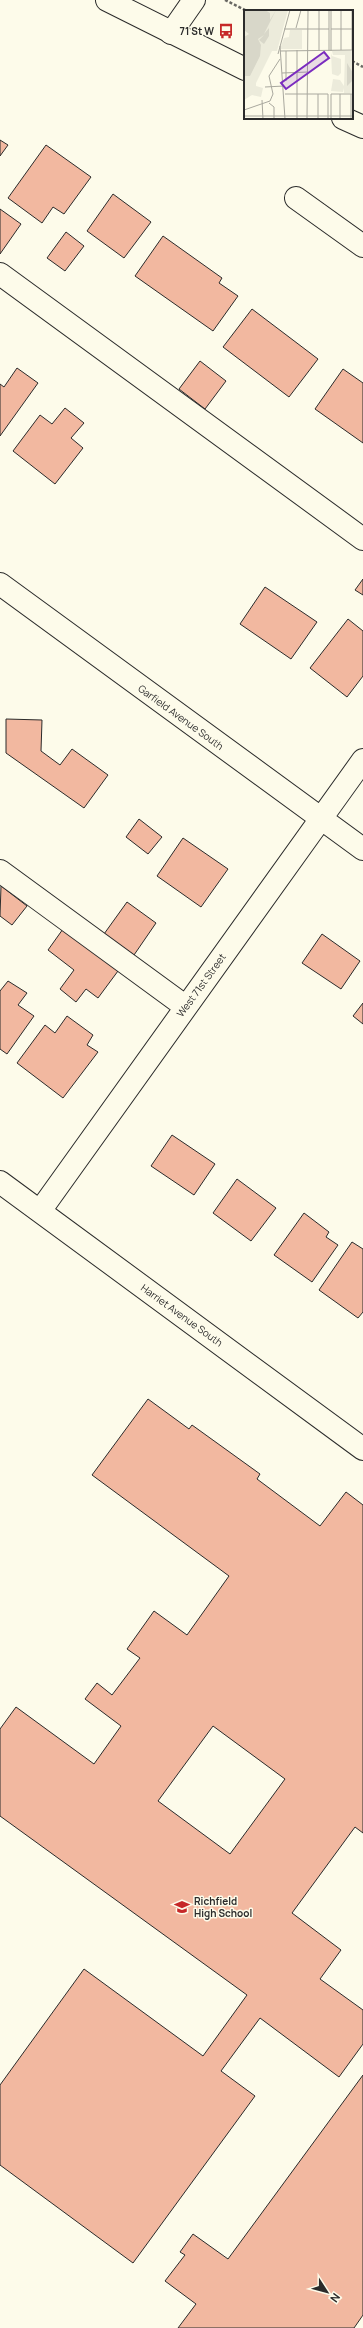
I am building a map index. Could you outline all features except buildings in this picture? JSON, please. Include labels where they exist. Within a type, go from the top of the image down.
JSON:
[{"type":"street","points":[[107,0],[244,69]]},
{"type":"street","points":[[171,33],[194,0]]},
{"type":"street","points":[[345,119],[363,127]]},
{"type":"street","points":[[296,198],[363,246]]},
{"type":"street","points":[[0,274],[363,539]]},
{"type":"street","name":"Garfield Avenue South","points":[[0,584],[363,849]]},
{"type":"street","name":"West 71st Street","points":[[40,1211],[363,760]]},
{"type":"street","points":[[0,871],[186,1007]]},
{"type":"street","name":"Harriet Avenue South","points":[[0,1182],[363,1449]]},
{"type":"path","points":[[225,0],[245,10]]},
{"type":"path","points":[[353,62],[363,67]]},
{"type":"place","name":"71 St W","points":[[226,31]]},
{"type":"place","name":"Richfield High School","points":[[182,1907]]}]
